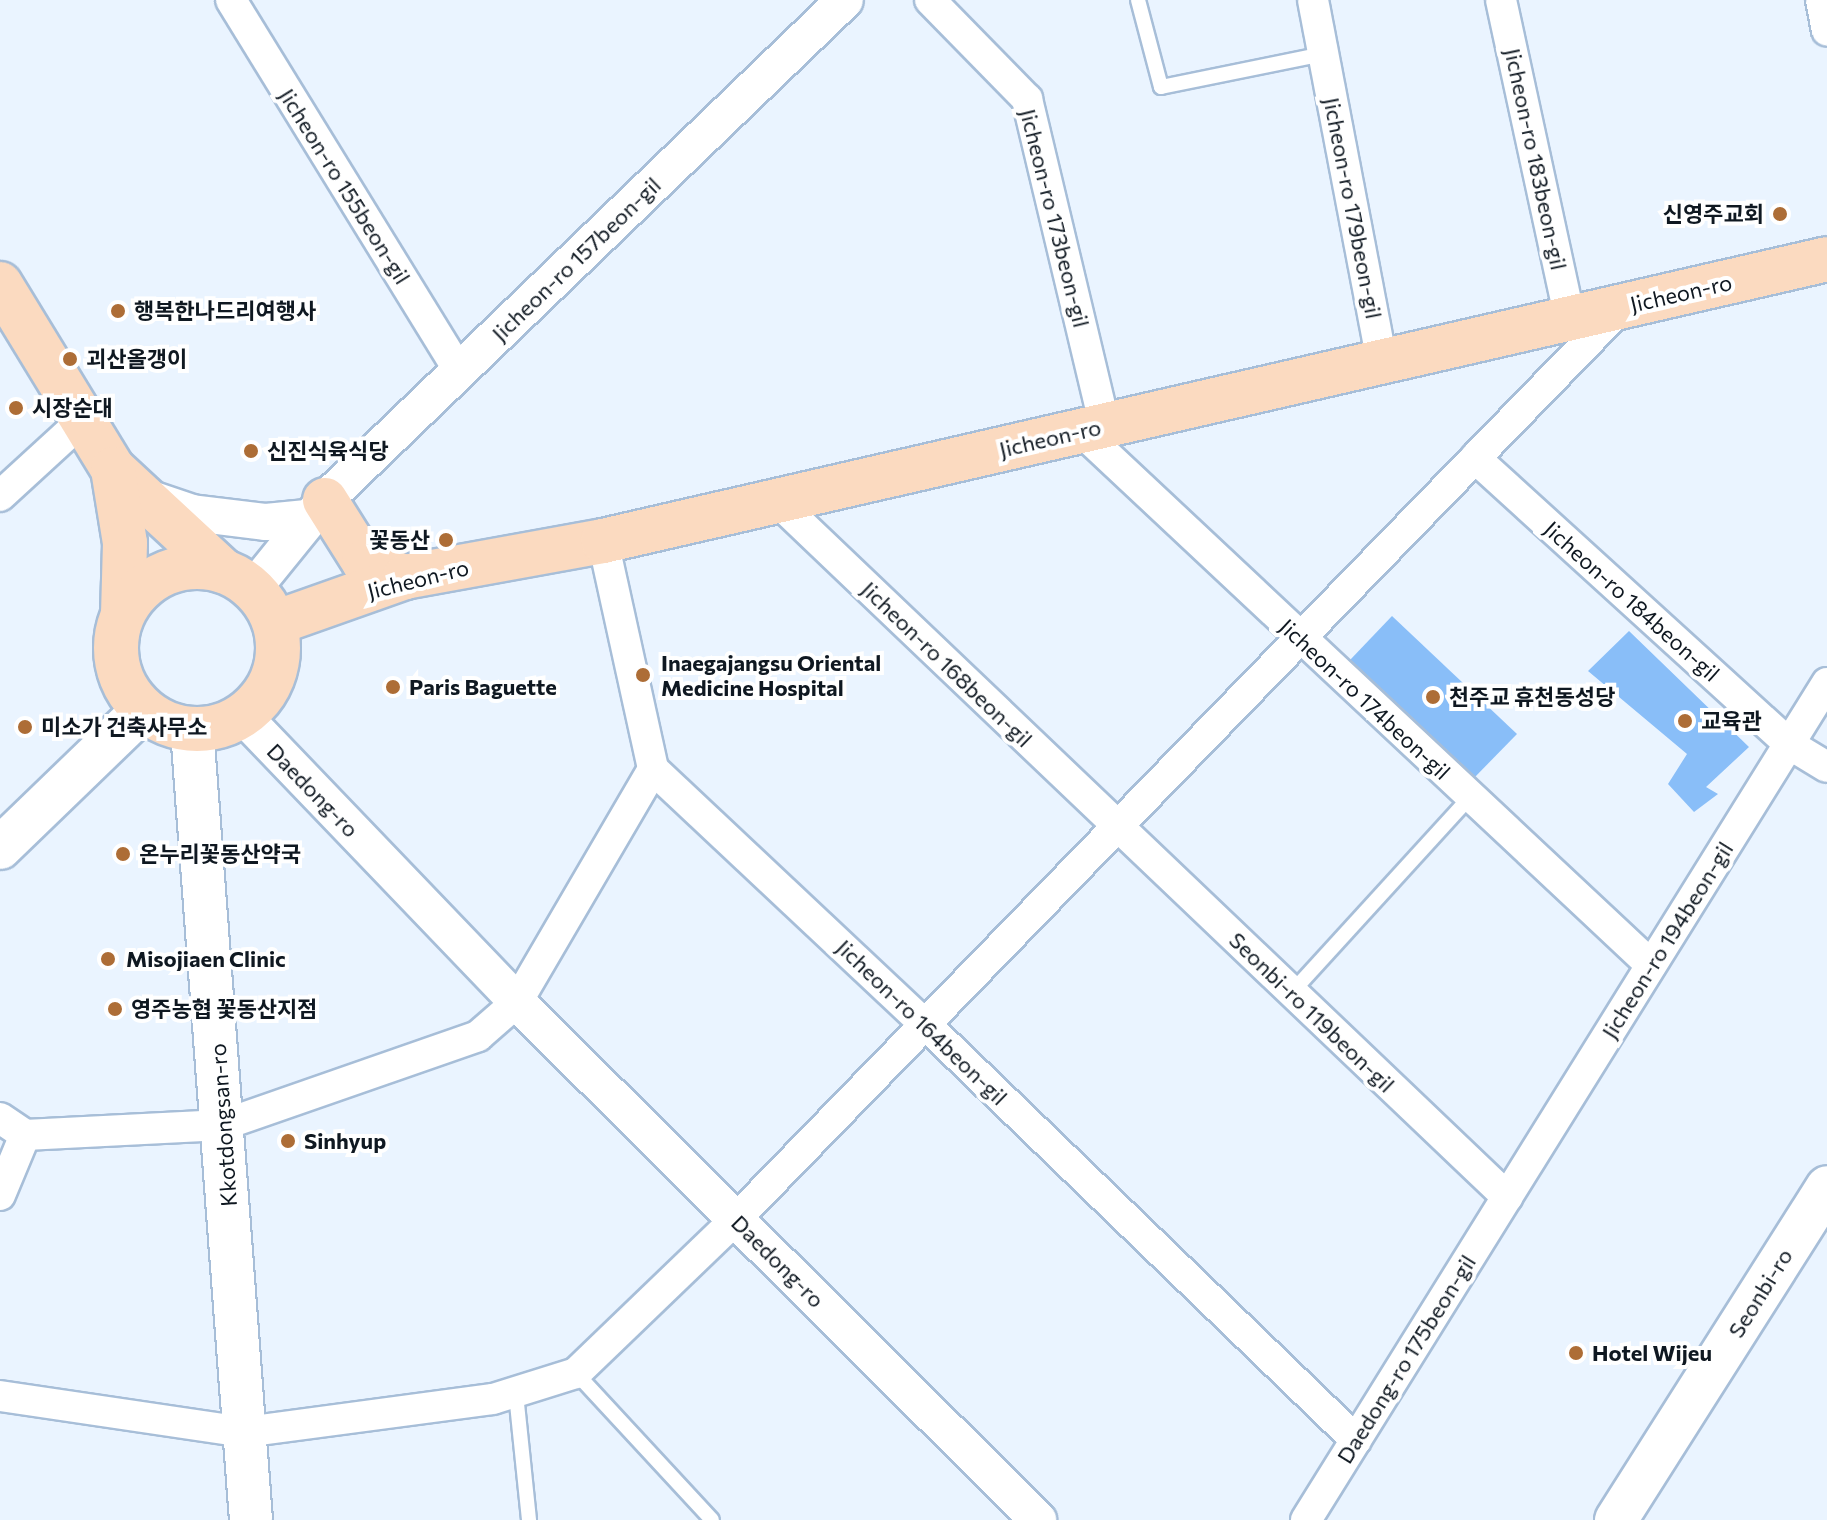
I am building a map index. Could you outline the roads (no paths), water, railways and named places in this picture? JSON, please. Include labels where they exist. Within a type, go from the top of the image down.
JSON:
[{"type":"main road","name":"Jicheon-ro","points":[[250,594],[405,577],[603,541],[1827,259]]},
{"type":"main road","points":[[0,284],[83,420],[128,482],[250,594],[279,649],[275,675],[262,699],[243,716],[218,727],[192,730],[166,724],[143,710],[127,689],[117,665],[116,639],[123,613],[128,482]]},
{"type":"main road","points":[[316,509],[364,562],[405,577]]},
{"type":"main road","points":[[123,613],[136,593],[155,578],[176,569],[200,566],[250,594]]},
{"type":"main road","points":[[0,848],[143,710]]},
{"type":"main road","name":"Kkotdongsan-ro","points":[[192,730],[251,1520]]},
{"type":"main road","name":"Seonbi-ro","points":[[1616,1520],[1827,1187]]},
{"type":"street","name":"Jicheon-ro 155beon-gil","points":[[231,0],[459,371]]},
{"type":"street","name":"Jicheon-ro 157beon-gil","points":[[250,594],[316,509],[845,0]]},
{"type":"street","name":"Jicheon-ro 173beon-gil","points":[[930,0],[1027,99],[1093,429]]},
{"type":"street","name":"Jicheon-ro 179beon-gil","points":[[1313,0],[1382,362]]},
{"type":"street","name":"Jicheon-ro 183beon-gil","points":[[1501,0],[1570,318]]},
{"type":"street","points":[[1821,0],[1827,30]]},
{"type":"street","points":[[0,1396],[245,1432],[516,1394],[576,1373],[736,1219],[1623,306]]},
{"type":"street","points":[[0,496],[83,420]]},
{"type":"street","name":"Jicheon-ro 174beon-gil","points":[[1093,429],[1300,639],[1651,965]]},
{"type":"street","name":"Jicheon-ro 184beon-gil","points":[[1475,458],[1789,744]]},
{"type":"street","points":[[128,482],[192,513],[266,522],[316,509]]},
{"type":"street","name":"Jicheon-ro 168beon-gil","points":[[777,501],[1118,826]]},
{"type":"street","points":[[0,1118],[25,1135],[223,1125],[478,1036],[517,1002],[653,769],[603,541]]},
{"type":"street","name":"Jicheon-ro 194beon-gil","points":[[1507,1197],[1827,683]]},
{"type":"street","name":"Daedong-ro","points":[[243,716],[517,1002],[1038,1520]]},
{"type":"street","points":[[1789,744],[1827,767]]},
{"type":"street","name":"Jicheon-ro 164beon-gil","points":[[653,769],[925,1024],[1356,1440]]},
{"type":"street","name":"Seonbi-ro 119beon-gil","points":[[1118,826],[1507,1197]]},
{"type":"street","points":[[0,1195],[25,1135]]},
{"type":"street","name":"Daedong-ro 175beon-gil","points":[[1306,1520],[1507,1197]]},
{"type":"lane","points":[[1138,0],[1161,87],[1323,54]]},
{"type":"lane","points":[[1292,992],[1470,797]]},
{"type":"lane","points":[[576,1373],[712,1520]]},
{"type":"lane","points":[[516,1394],[529,1520]]},
{"type":"place","name":"신영주교회","points":[[1780,214]]},
{"type":"place","name":"행복한나드리여행사","points":[[118,311]]},
{"type":"place","name":"괴산올갱이","points":[[70,359]]},
{"type":"place","name":"시장순대","points":[[16,408]]},
{"type":"place","name":"신진식육식당","points":[[251,451]]},
{"type":"place","name":"꽃동산","points":[[446,540]]},
{"type":"place","name":"Inaegajangsu Oriental Medicine Hospital","points":[[643,675]]},
{"type":"place","name":"Paris Baguette","points":[[393,687]]},
{"type":"place","name":"천주교 휴천동성당","points":[[1433,697]]},
{"type":"place","name":"교육관","points":[[1685,721]]},
{"type":"place","name":"미소가 건축사무소","points":[[25,727]]},
{"type":"place","name":"온누리꽃동산약국","points":[[123,854]]},
{"type":"place","name":"Misojiaen Clinic","points":[[108,959]]},
{"type":"place","name":"영주농협 꽃동산지점","points":[[115,1009]]},
{"type":"place","name":"Sinhyup","points":[[288,1141]]},
{"type":"place","name":"Hotel Wijeu","points":[[1576,1353]]}]
